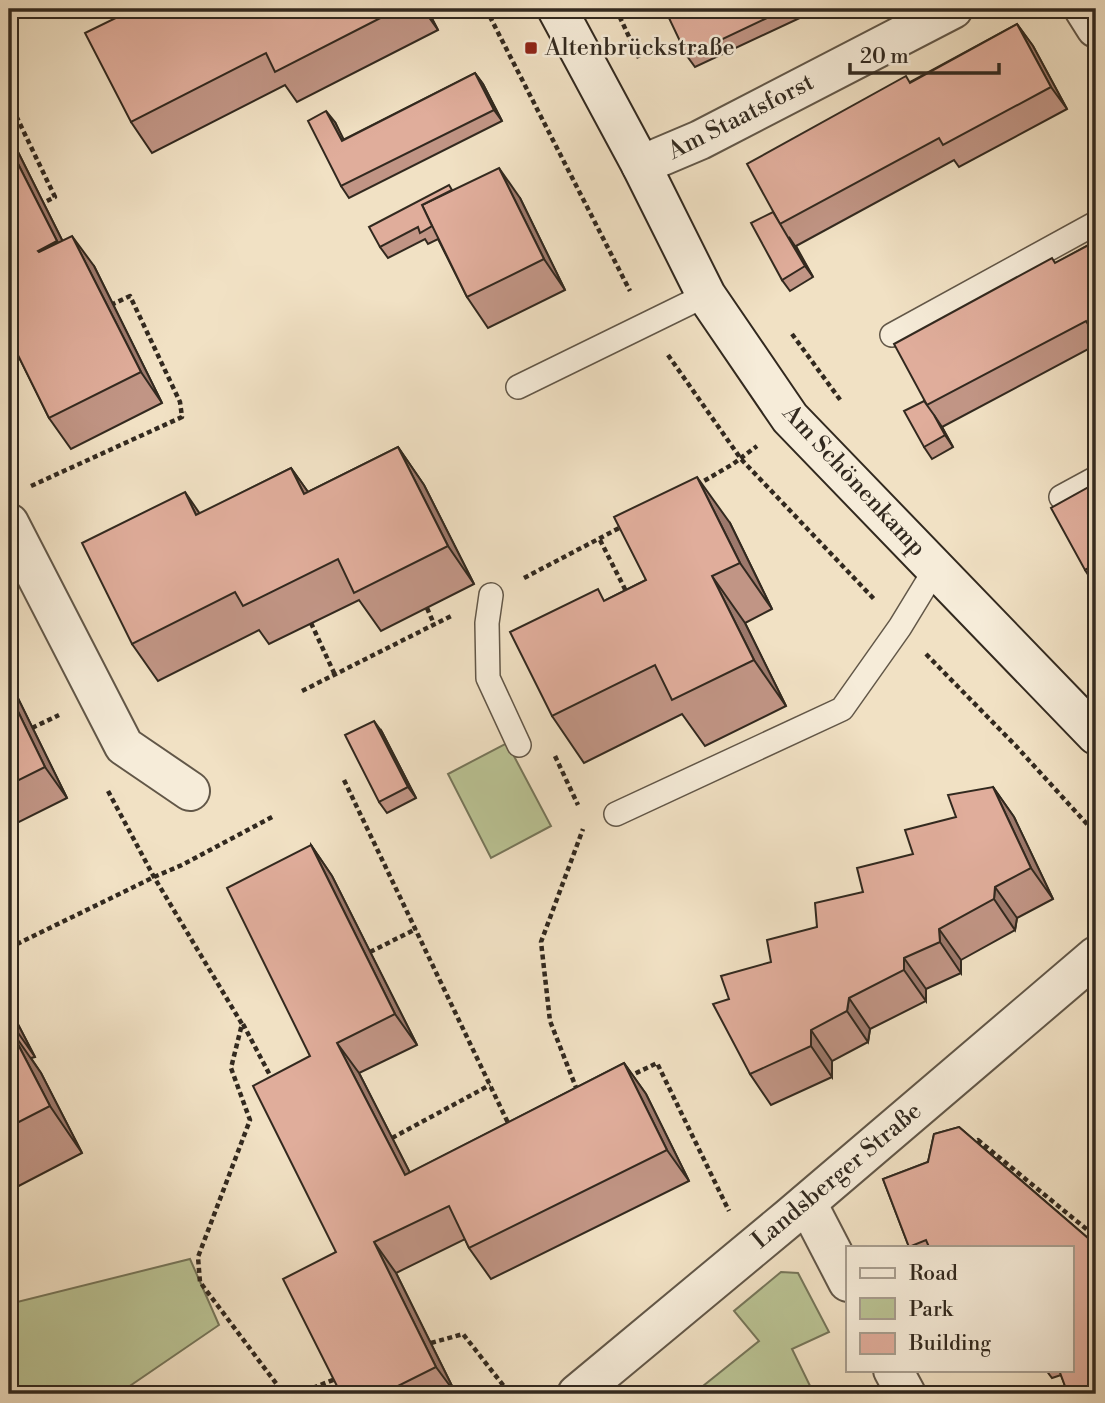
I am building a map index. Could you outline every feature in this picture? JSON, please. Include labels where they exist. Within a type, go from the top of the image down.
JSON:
[{"type":"street","name":"Am Schönenkamp","points":[[557,9],[641,165],[706,295],[790,418],[1096,735]]},
{"type":"street","name":"Am Staatsforst","points":[[641,165],[699,140],[953,9]]},
{"type":"street","points":[[1084,9],[1096,29]]},
{"type":"street","points":[[16,506],[124,746],[190,791]]},
{"type":"street","name":"Landsberger Straße","points":[[577,1394],[1096,957]]},
{"type":"street","points":[[807,1203],[846,1278]]},
{"type":"street","points":[[894,1372],[906,1394]]},
{"type":"lane","points":[[892,335],[1096,223]]},
{"type":"lane","points":[[518,387],[706,295]]},
{"type":"lane","points":[[1061,498],[1096,478]]},
{"type":"lane","points":[[616,814],[842,709],[900,627],[936,568]]},
{"type":"lane","points":[[491,595],[486,623],[488,678],[519,745]]},
{"type":"path","points":[[486,9],[550,131]]},
{"type":"path","points":[[9,101],[55,197],[43,202]]},
{"type":"path","points":[[16,506],[183,417],[180,402],[130,296],[113,304]]},
{"type":"path","points":[[786,326],[847,409]]},
{"type":"path","points":[[697,485],[733,464],[790,418]]},
{"type":"path","points":[[302,691],[600,540],[636,519]]},
{"type":"path","points":[[600,540],[630,599]]},
{"type":"path","points":[[427,608],[434,624]]},
{"type":"path","points":[[311,623],[335,675]]},
{"type":"path","points":[[32,728],[66,711]]},
{"type":"path","points":[[551,748],[580,808]]},
{"type":"path","points":[[344,780],[513,1133]]},
{"type":"path","points":[[104,782],[154,877],[242,1024],[275,1085]]},
{"type":"path","points":[[9,948],[182,865],[274,816]]},
{"type":"path","points":[[581,1100],[550,1021],[541,942],[586,821]]},
{"type":"path","points":[[370,951],[416,929]]},
{"type":"path","points":[[242,1024],[231,1068],[250,1120],[198,1257],[200,1282],[284,1394]]},
{"type":"path","points":[[624,1079],[657,1063],[750,1251]]},
{"type":"path","points":[[392,1138],[490,1085]]},
{"type":"path","points":[[967,1145],[978,1140],[1096,1237]]},
{"type":"path","points":[[431,1343],[463,1334],[510,1394]]},
{"type":"path","points":[[297,1394],[339,1377]]},
{"type":"green space","points":[[507,743],[551,826],[491,858],[448,774]]},
{"type":"green space","points":[[190,1259],[219,1325],[118,1394],[9,1394],[9,1304]]},
{"type":"green space","points":[[781,1272],[798,1273],[829,1332],[792,1349],[814,1394],[693,1394],[759,1341],[734,1311]]},
{"type":"building","points":[[134,9],[398,9],[275,72],[266,53],[131,122],[85,33]]},
{"type":"building","points":[[667,9],[786,9],[687,56]]},
{"type":"building","points":[[1017,24],[1051,87],[943,145],[939,138],[780,224],[747,164],[906,76],[910,83]]},
{"type":"building","points":[[475,73],[494,110],[341,186],[308,121],[326,111],[342,141]]},
{"type":"building","points":[[9,146],[57,241],[38,251],[72,236],[141,372],[49,418],[9,337]]},
{"type":"building","points":[[499,168],[544,259],[467,297],[422,205]]},
{"type":"building","points":[[449,185],[452,190],[422,205],[432,226],[420,233],[418,227],[380,247],[369,227]]},
{"type":"building","points":[[773,212],[805,266],[782,280],[751,223]]},
{"type":"building","points":[[1096,241],[1096,323],[1089,326],[1086,321],[927,405],[894,344],[1052,258],[1055,263]]},
{"type":"building","points":[[924,401],[945,435],[924,447],[904,411]]},
{"type":"building","points":[[398,447],[448,546],[354,593],[338,559],[243,606],[235,592],[132,644],[82,543],[185,492],[196,515],[291,468],[304,494]]},
{"type":"building","points":[[697,477],[740,563],[712,576],[754,660],[672,700],[655,665],[552,716],[510,632],[598,589],[604,601],[646,580],[614,517]]},
{"type":"building","points":[[1096,483],[1096,564],[1085,570],[1051,508]]},
{"type":"building","points":[[9,693],[45,767],[9,785]]},
{"type":"building","points":[[374,721],[408,787],[379,802],[345,735]]},
{"type":"building","points":[[993,787],[1031,868],[995,887],[994,899],[939,929],[940,942],[904,958],[904,970],[849,998],[847,1011],[811,1030],[811,1046],[750,1074],[713,1004],[729,999],[721,976],[771,962],[767,940],[817,927],[815,903],[863,892],[857,868],[913,854],[905,830],[956,817],[948,795]]},
{"type":"building","points":[[311,845],[395,1014],[337,1043],[405,1175],[624,1063],[667,1150],[469,1248],[449,1206],[374,1242],[436,1367],[382,1394],[341,1394],[283,1279],[336,1252],[253,1086],[310,1056],[227,888]]},
{"type":"building","points":[[9,1027],[50,1106],[9,1127]]},
{"type":"building","points":[[959,1127],[1096,1245],[1096,1394],[1068,1394],[1060,1372],[1074,1372],[1074,1246],[929,1246],[926,1240],[909,1246],[883,1179],[928,1162],[934,1134]]},
{"type":"place","name":"Altenbrückstraße","points":[[531,48]]}]
